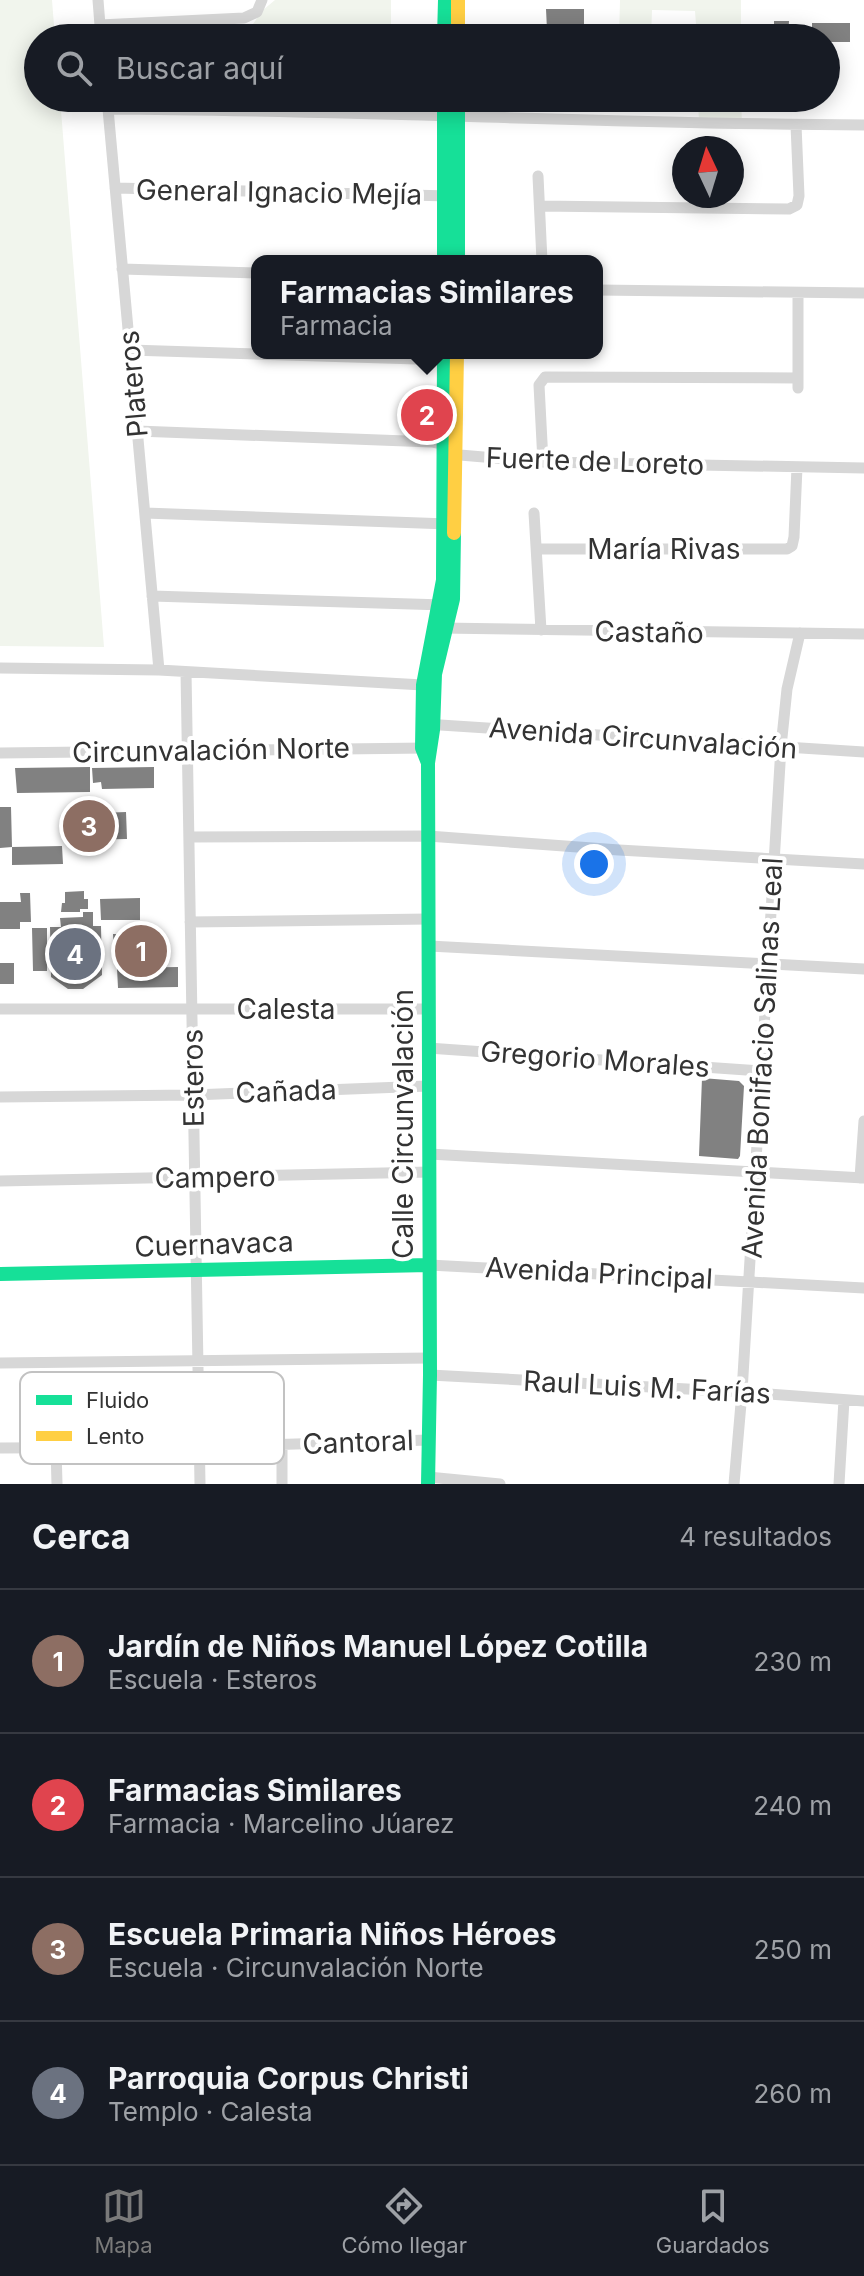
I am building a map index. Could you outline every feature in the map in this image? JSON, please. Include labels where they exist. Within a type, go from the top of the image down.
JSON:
[{"type":"street","points":[[98,0],[100,24]]},
{"type":"street","points":[[121,24],[244,18],[257,12],[262,0]]},
{"type":"street","points":[[445,0],[449,24]]},
{"type":"street","points":[[453,24],[458,0]]},
{"type":"street","name":"Plateros","points":[[108,112],[159,670]]},
{"type":"street","points":[[375,112],[451,117],[864,125]]},
{"type":"street","points":[[449,112],[451,196],[457,255]]},
{"type":"street","points":[[451,117],[453,112]]},
{"type":"street","points":[[540,206],[789,209],[797,205],[799,196],[796,125]]},
{"type":"street","points":[[538,176],[542,255]]},
{"type":"street","name":"General Ignacio Mejía","points":[[115,188],[451,196]]},
{"type":"street","points":[[445,255],[451,196]]},
{"type":"street","points":[[122,269],[251,273]]},
{"type":"street","points":[[603,290],[864,293]]},
{"type":"street","points":[[543,462],[539,385],[545,377],[798,383],[798,293]]},
{"type":"street","points":[[130,350],[251,352]]},
{"type":"street","points":[[441,628],[446,605],[443,580],[450,524],[451,359]]},
{"type":"street","name":"Fuerte de Loreto","points":[[137,431],[425,441],[469,457],[543,462],[864,468]]},
{"type":"street","name":"María Rivas","points":[[537,549],[787,549],[792,546],[794,537],[797,467]]},
{"type":"street","points":[[145,513],[450,524]]},
{"type":"street","points":[[534,513],[541,630]]},
{"type":"street","points":[[152,596],[446,605]]},
{"type":"street","name":"Castaño","points":[[441,628],[864,634]]},
{"type":"street","name":"Calle Circunvalación","points":[[428,725],[423,685],[426,662],[441,628]]},
{"type":"street","name":"Calle Circunvalación","points":[[428,1481],[430,1172],[427,748],[441,628]]},
{"type":"street","name":"Avenida Bonifacio Salinas Leal","points":[[734,1484],[781,747],[787,689],[800,633]]},
{"type":"street","points":[[0,668],[159,670],[423,685]]},
{"type":"street","name":"Esteros","points":[[186,672],[198,1372]]},
{"type":"street","name":"Avenida Circunvalación","points":[[428,725],[864,752]]},
{"type":"street","name":"Circunvalación Norte","points":[[0,753],[427,748]]},
{"type":"street","points":[[189,837],[428,836],[864,864]]},
{"type":"street","points":[[190,922],[429,919]]},
{"type":"street","points":[[429,946],[864,969]]},
{"type":"street","name":"Calesta","points":[[0,1009],[428,1009]]},
{"type":"street","name":"Gregorio Morales","points":[[428,1048],[761,1071]]},
{"type":"street","name":"Cañada","points":[[0,1097],[193,1095],[428,1086]]},
{"type":"street","points":[[429,1154],[862,1178],[864,1121]]},
{"type":"street","name":"Campero","points":[[0,1181],[430,1172]]},
{"type":"street","name":"Cuernavaca","points":[[0,1274],[429,1265]]},
{"type":"street","name":"Avenida Principal","points":[[429,1265],[864,1288]]},
{"type":"street","points":[[0,1363],[430,1358]]},
{"type":"street","name":"Raul Luis M. Farías","points":[[430,1375],[864,1401]]},
{"type":"street","points":[[839,1484],[844,1400]]},
{"type":"street","name":"Cantoral","points":[[284,1445],[429,1440]]},
{"type":"street","points":[[56,1464],[57,1484]]},
{"type":"street","points":[[428,1481],[500,1484]]},
{"type":"shaded area","points":[[0,0],[52,0],[54,24],[24,24],[24,112],[61,112],[104,647],[0,646]]},
{"type":"shaded area","points":[[275,0],[391,0],[391,24],[253,24]]},
{"type":"shaded area","points":[[620,0],[741,0],[741,24],[696,24],[695,11],[652,10],[652,24],[619,24]]},
{"type":"shaded area","points":[[699,112],[742,112],[742,124],[699,123]]},
{"type":"building","points":[[546,9],[584,9],[584,24],[547,24]]},
{"type":"building","points":[[774,21],[789,21],[789,24],[774,24]]},
{"type":"building","points":[[850,23],[850,42],[840,42],[840,24],[812,24]]},
{"type":"building","points":[[90,767],[90,792],[17,793],[15,768]]},
{"type":"building","points":[[154,767],[154,788],[102,789],[101,782],[93,783],[92,768]]},
{"type":"building","points":[[0,807],[11,807],[12,847],[0,848]]},
{"type":"building","points":[[126,812],[127,839],[76,840],[75,814]]},
{"type":"building","points":[[62,846],[63,864],[12,865],[12,847]]},
{"type":"building","points":[[84,891],[88,909],[61,912],[65,892]]},
{"type":"building","points":[[20,893],[30,893],[31,922],[20,922],[20,929],[0,929],[0,902],[21,902]]},
{"type":"building","points":[[140,898],[140,920],[101,920],[100,899]]},
{"type":"building","points":[[83,912],[93,912],[93,926],[101,926],[102,975],[83,989],[68,989],[51,977],[50,927],[61,927],[60,918],[83,917]]},
{"type":"building","points":[[32,928],[47,928],[47,971],[33,971]]},
{"type":"building","points":[[113,934],[152,934],[153,953],[114,953]]},
{"type":"building","points":[[0,963],[14,963],[14,984],[0,984]]},
{"type":"building","points":[[178,967],[178,987],[118,988],[117,968]]},
{"type":"building","points":[[702,1078],[739,1081],[744,1086],[738,1159],[699,1156]]},
{"type":"traffic: fast","points":[[444,24],[445,0]]},
{"type":"traffic: fast","points":[[444,112],[444,255]]},
{"type":"traffic: fast","points":[[458,112],[458,255]]},
{"type":"traffic: fast","points":[[428,763],[422,748],[423,685],[443,580],[444,359]]},
{"type":"traffic: fast","points":[[428,1484],[428,763],[435,674],[453,599],[454,533]]},
{"type":"traffic: fast","points":[[0,1274],[429,1265]]},
{"type":"traffic: slow","points":[[458,0],[458,24]]},
{"type":"traffic: slow","points":[[454,533],[457,359]]},
{"type":"place","name":"Farmacias Similares","points":[[427,415]]},
{"type":"place","name":"Escuela Primaria Niños Héroes","points":[[89,826]]},
{"type":"place","name":"Jardín de Niños Manuel López Cotilla","points":[[141,951]]},
{"type":"place","name":"Parroquia Corpus Christi","points":[[75,954]]}]
